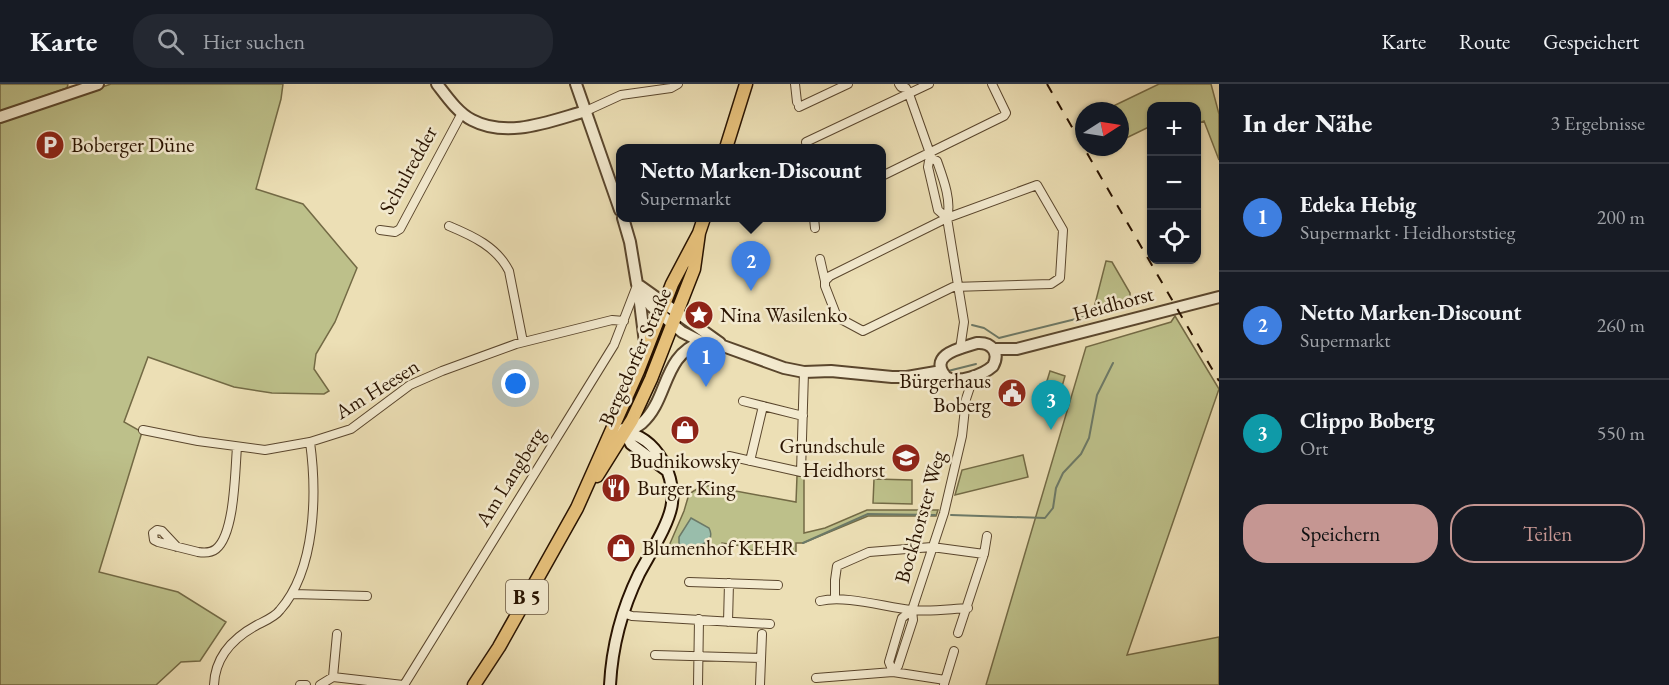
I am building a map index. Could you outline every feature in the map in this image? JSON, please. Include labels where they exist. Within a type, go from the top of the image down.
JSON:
[{"type":"main road","points":[[727,144],[746,84]]},
{"type":"main road","name":"Bergedorfer Straße","points":[[474,685],[498,647],[587,489],[672,284],[703,222]]},
{"type":"main road","name":"Bergedorfer Straße","points":[[587,489],[608,461],[625,432],[651,379],[694,269],[699,233]]},
{"type":"street","points":[[0,117],[98,84]]},
{"type":"street","name":"Schulredder","points":[[437,84],[462,113],[484,125],[514,128],[531,126],[586,111]]},
{"type":"street","points":[[576,84],[616,196]]},
{"type":"street","points":[[586,111],[621,95],[671,88],[678,84]]},
{"type":"street","points":[[795,84],[798,105],[848,84]]},
{"type":"street","points":[[806,144],[806,142],[906,87],[929,84]]},
{"type":"street","points":[[886,174],[931,156],[1004,116],[1005,109],[992,84]]},
{"type":"street","points":[[906,87],[931,156],[937,161],[941,172],[948,202],[947,218],[960,286],[964,322],[975,344]]},
{"type":"street","name":"Schulredder","points":[[380,230],[395,232],[400,229],[462,113]]},
{"type":"street","points":[[820,259],[825,281],[833,311],[837,317],[863,331],[953,287],[1051,284],[1060,278],[1063,230],[1037,185],[947,218],[830,276],[825,281]]},
{"type":"street","name":"Am Langberg","points":[[624,222],[637,284],[651,306],[663,309]]},
{"type":"street","points":[[814,222],[815,228]]},
{"type":"street","points":[[449,226],[487,245],[504,261],[509,271],[524,342]]},
{"type":"street","points":[[637,284],[649,292],[663,309],[675,318],[723,346]]},
{"type":"street","points":[[637,284],[646,351]]},
{"type":"street","name":"Am Langberg","points":[[333,677],[403,685],[614,345],[637,284]]},
{"type":"street","points":[[649,292],[661,290],[672,284]]},
{"type":"street","name":"Heidhorst","points":[[957,380],[990,369],[995,355],[1219,297]]},
{"type":"street","points":[[675,318],[682,332],[702,342],[723,346],[784,368],[804,372],[831,371],[892,377],[938,372],[957,380],[964,388],[966,399]]},
{"type":"street","name":"Am Heesen","points":[[143,430],[265,450],[310,442],[351,429],[418,381],[500,349],[612,320],[624,321]]},
{"type":"street","points":[[960,349],[964,322]]},
{"type":"street","points":[[610,435],[625,432],[640,425],[652,410],[676,360],[691,347],[702,342]]},
{"type":"street","points":[[920,374],[942,360],[948,353],[975,344],[985,343],[995,355]]},
{"type":"street","points":[[942,360],[941,367],[944,374]]},
{"type":"street","points":[[729,456],[801,472],[804,372]]},
{"type":"street","name":"Bockhorster Weg","points":[[893,672],[890,662],[902,618],[912,610],[944,513],[962,436],[966,399],[974,375]]},
{"type":"street","points":[[743,401],[803,416]]},
{"type":"street","points":[[750,461],[763,406]]},
{"type":"street","points":[[610,685],[612,659],[623,613],[633,587],[671,509],[673,498],[670,477],[663,467],[631,444],[619,415]]},
{"type":"street","points":[[214,685],[214,673],[224,652],[244,632],[278,613],[293,594],[309,540],[313,511],[313,463],[310,442]]},
{"type":"street","points":[[177,547],[207,552],[217,548],[221,542],[235,489],[237,447]]},
{"type":"street","points":[[958,633],[968,608],[987,536]]},
{"type":"street","points":[[835,598],[837,566],[869,552],[932,547],[984,554]]},
{"type":"street","points":[[689,582],[778,585]]},
{"type":"street","points":[[728,622],[729,583]]},
{"type":"street","points":[[293,594],[368,596]]},
{"type":"street","points":[[820,601],[835,598],[929,611],[968,608]]},
{"type":"street","points":[[623,613],[632,616],[770,624]]},
{"type":"street","points":[[698,685],[699,619]]},
{"type":"street","points":[[320,685],[333,677],[337,634]]},
{"type":"street","points":[[760,685],[762,634]]},
{"type":"street","points":[[816,678],[893,672],[945,683],[954,651]]},
{"type":"street","points":[[655,655],[761,658]]},
{"type":"street","points":[[835,685],[836,676]]},
{"type":"street","points":[[300,685],[306,685]]},
{"type":"green space","points":[[0,84],[68,84],[67,88],[0,111]]},
{"type":"green space","points":[[111,84],[283,84],[256,189],[303,204],[357,268],[335,322],[316,354],[314,369],[329,391],[324,394],[272,393],[234,387],[148,357],[124,422],[142,432],[99,572],[178,592],[226,622],[200,661],[181,662],[156,685],[0,685],[0,121]]},
{"type":"green space","points":[[1159,84],[1211,84],[1219,114],[1219,160],[1204,121],[1201,122],[1201,102],[1147,102],[1147,128],[1129,137],[1129,102],[1122,102]]},
{"type":"green space","points":[[1106,261],[1112,262],[1130,293],[1130,299],[1125,305],[1097,310],[1094,308]]},
{"type":"green space","points":[[1175,316],[1219,389],[1127,655],[1219,637],[1219,685],[986,685],[1086,347],[1171,322]]},
{"type":"green space","points":[[1050,371],[1065,376],[1056,408],[1040,404]]},
{"type":"green space","points":[[1023,455],[1028,477],[955,495],[962,470]]},
{"type":"green space","points":[[797,476],[804,476],[804,533],[825,528],[867,510],[938,510],[936,516],[868,516],[803,543],[796,543],[796,552],[746,550],[742,546],[722,543],[721,549],[665,555],[689,494],[703,485],[796,502]]},
{"type":"green space","points":[[874,479],[912,480],[912,504],[873,503]]},
{"type":"shaded area","points":[[691,518],[709,528],[710,539],[696,546],[679,545],[679,537]]},
{"type":"waterway","points":[[972,325],[984,328],[999,338],[1092,315],[1097,310]]},
{"type":"waterway","points":[[1066,342],[1076,339]]},
{"type":"waterway","points":[[951,515],[1045,518],[1053,508],[1056,488],[1063,473],[1081,454],[1089,438],[1097,395],[1113,363]]},
{"type":"waterway","points":[[948,371],[976,364]]},
{"type":"waterway","points":[[803,543],[868,514],[935,515]]},
{"type":"railway","points":[[1047,84],[1219,381]]},
{"type":"place","name":"Boberger Düne","points":[[50,145]]},
{"type":"place","name":"Netto Marken-Discount","points":[[751,291]]},
{"type":"place","name":"Nina Wasilenko","points":[[699,315]]},
{"type":"place","name":"Edeka Hebig","points":[[706,387]]},
{"type":"place","name":"Bürgerhaus Boberg","points":[[1012,393]]},
{"type":"place","name":"Budnikowsky","points":[[685,430]]},
{"type":"place","name":"Clippo Boberg","points":[[1051,430]]},
{"type":"place","name":"Grundschule Heidhorst","points":[[906,458]]},
{"type":"place","name":"Burger King","points":[[616,488]]},
{"type":"place","name":"Blumenhof KEHR","points":[[621,548]]}]
